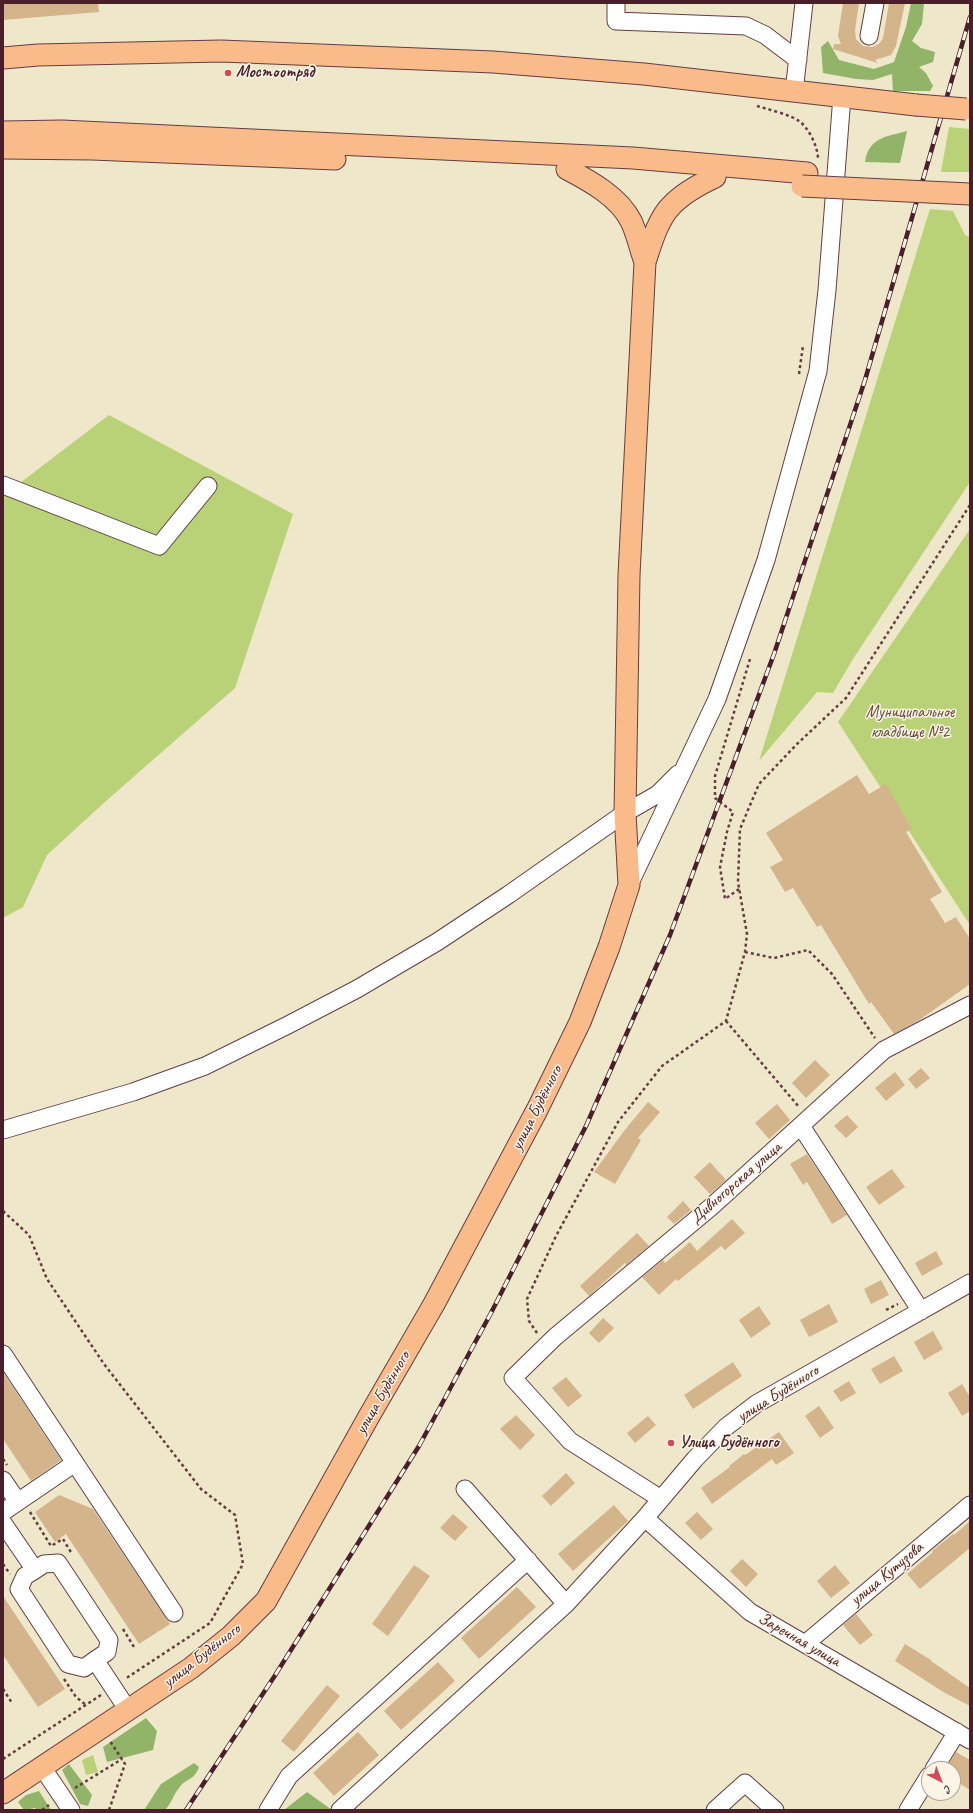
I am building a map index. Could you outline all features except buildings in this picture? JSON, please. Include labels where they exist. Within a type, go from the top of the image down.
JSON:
[{"type":"main road","points":[[3,58],[38,55],[221,51],[525,64],[644,74],[794,92],[968,110]]},
{"type":"main road","points":[[3,132],[62,131],[567,162],[715,177],[809,173],[970,194]]},
{"type":"main road","points":[[3,148],[92,149],[567,162],[632,158],[809,173],[970,182]]},
{"type":"main road","points":[[567,162],[612,197],[631,220],[645,262]]},
{"type":"main road","points":[[629,885],[625,812],[629,575],[645,262],[656,230],[671,206],[697,185],[715,177]]},
{"type":"main road","name":"улица Будённого","points":[[3,1792],[191,1668],[231,1636],[266,1601],[368,1418],[434,1304],[537,1110],[580,1022],[609,948],[629,885]]},
{"type":"street","points":[[616,3],[616,21],[746,26],[765,35],[798,60]]},
{"type":"street","points":[[794,92],[804,3]]},
{"type":"street","points":[[869,36],[875,3]]},
{"type":"street","points":[[629,885],[687,766],[717,699],[766,560],[818,371],[827,290],[842,96]]},
{"type":"street","points":[[3,485],[159,546],[208,486]]},
{"type":"street","points":[[3,1130],[134,1092],[205,1066],[357,989],[437,942],[508,895],[625,812],[658,794],[687,766]]},
{"type":"street","name":"Дивногорская улица","points":[[661,1499],[570,1441],[513,1378],[546,1346],[711,1207],[884,1050],[970,1005]]},
{"type":"street","points":[[804,1122],[921,1311]]},
{"type":"street","name":"улица Будённого","points":[[340,1810],[566,1604],[645,1518],[695,1459],[726,1427],[756,1404],[970,1283]]},
{"type":"street","points":[[3,1354],[174,1613]]},
{"type":"street","points":[[3,1512],[75,1463]]},
{"type":"street","points":[[3,1480],[18,1502]]},
{"type":"street","points":[[465,1489],[566,1604]]},
{"type":"street","name":"улица Кутузова","points":[[805,1644],[970,1505]]},
{"type":"street","name":"Заречная улица","points":[[645,1518],[750,1612],[963,1736]]},
{"type":"street","points":[[3,1523],[35,1570]]},
{"type":"street","points":[[268,1810],[289,1776],[528,1560]]},
{"type":"street","points":[[58,1563],[109,1640],[107,1652],[95,1660],[84,1668],[68,1664],[19,1588],[25,1576],[44,1564],[58,1563]]},
{"type":"street","points":[[95,1660],[128,1710]]},
{"type":"street","points":[[941,1761],[963,1736]]},
{"type":"street","points":[[42,1767],[66,1803]]},
{"type":"street","points":[[715,1810],[746,1783],[775,1810]]},
{"type":"street","points":[[908,1810],[921,1789]]},
{"type":"path","points":[[754,105],[799,121],[813,138],[818,152],[809,173]]},
{"type":"path","points":[[799,377],[804,338]]},
{"type":"path","points":[[546,1346],[529,1321],[527,1299],[556,1236],[618,1122],[662,1066],[726,1021],[745,952],[747,934],[739,889],[740,829],[759,784],[797,744],[846,698],[970,504]]},
{"type":"path","points":[[739,889],[725,899],[720,867],[726,832],[733,812],[715,798],[714,776],[750,659]]},
{"type":"path","points":[[745,952],[774,958],[808,950],[832,974],[884,1050]]},
{"type":"path","points":[[726,1021],[804,1122]]},
{"type":"path","points":[[3,1211],[29,1236],[47,1279],[104,1364],[201,1489],[235,1515],[243,1564],[210,1623],[3,1759]]},
{"type":"path","points":[[35,1506],[29,1511],[51,1546],[63,1539],[75,1558]]},
{"type":"path","points":[[3,1564],[10,1575],[7,1578]]},
{"type":"path","points":[[122,1628],[134,1647]]},
{"type":"path","points":[[3,1689],[12,1703]]},
{"type":"path","points":[[106,1736],[125,1764],[109,1810]]},
{"type":"path","points":[[42,1810],[66,1803],[122,1759]]},
{"type":"green space","points":[[911,3],[924,3],[922,24],[912,41],[921,48],[935,52],[933,62],[919,67],[926,73],[933,86],[930,91],[893,91],[892,74],[873,80],[856,79],[823,73],[821,47],[828,41],[839,60],[874,69],[894,62],[906,27]]},
{"type":"green space","points":[[949,127],[970,129],[970,172],[941,172]]},
{"type":"green space","points":[[907,131],[900,163],[865,162],[870,147],[880,139]]},
{"type":"green space","points":[[930,209],[953,211],[965,235],[970,237],[970,482],[853,659],[833,693],[817,692],[759,761]]},
{"type":"green space","points":[[109,415],[293,514],[235,688],[47,855],[23,907],[3,918],[3,496]]},
{"type":"green space","name":"Муниципальное кладбище №2","points":[[970,529],[970,925],[838,722]]},
{"type":"green space","points":[[146,1718],[157,1731],[153,1750],[107,1762],[103,1747]]},
{"type":"green space","points":[[93,1755],[98,1772],[86,1775],[82,1760]]},
{"type":"green space","points":[[194,1763],[199,1767],[197,1772],[184,1782],[175,1793],[165,1810],[144,1810],[161,1784]]},
{"type":"green space","points":[[69,1764],[92,1795],[88,1806],[80,1804],[62,1770]]},
{"type":"green space","points":[[39,1791],[51,1810],[37,1810],[35,1808],[24,1810],[18,1802],[26,1795]]},
{"type":"green space","points":[[307,1792],[332,1810],[284,1810]]},
{"type":"railway","points":[[186,1810],[274,1677],[419,1446],[491,1313],[586,1126],[670,935],[774,654],[865,380],[970,17]]},
{"type":"place","name":"Мостоотряд","points":[[228,73]]},
{"type":"place","name":"Улица Будённого","points":[[671,1443]]}]
